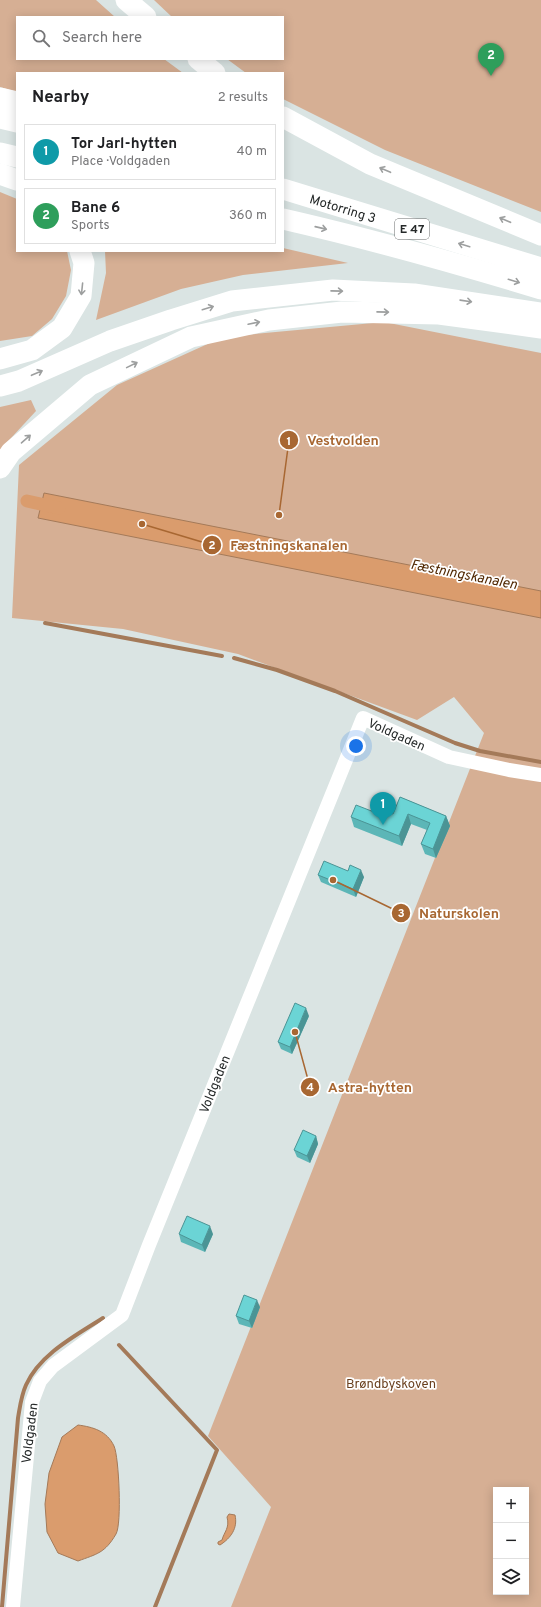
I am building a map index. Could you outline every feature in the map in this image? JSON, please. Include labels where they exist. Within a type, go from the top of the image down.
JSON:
[{"type":"highway","points":[[126,0],[145,16]]},
{"type":"highway","points":[[199,60],[214,72]]},
{"type":"highway","points":[[0,98],[16,102]]},
{"type":"highway","points":[[0,118],[16,122]]},
{"type":"highway","points":[[284,118],[370,164],[541,235]]},
{"type":"highway","points":[[0,153],[16,157]]},
{"type":"highway","points":[[0,174],[16,180]]},
{"type":"highway","name":"Motorring 3","points":[[284,189],[541,268]]},
{"type":"highway","name":"Motorring 3","points":[[284,219],[334,231],[541,289]]},
{"type":"highway","points":[[0,359],[32,350],[62,328],[81,296],[84,263],[80,252]]},
{"type":"highway","points":[[0,386],[19,381],[110,342],[171,320],[232,301],[332,290],[414,294],[541,313]]},
{"type":"highway","points":[[0,468],[11,452],[90,385],[190,337],[268,320],[342,312],[439,314],[541,328]]},
{"type":"street","name":"Voldgaden","points":[[13,1607],[32,1402],[40,1381],[53,1366],[122,1315],[363,718],[449,756],[509,770],[541,775]]},
{"type":"green space","points":[[0,0],[96,0],[114,16],[16,16],[16,60],[165,60],[182,72],[16,72],[16,92],[0,87]]},
{"type":"green space","points":[[154,0],[541,0],[541,212],[385,150],[284,100],[284,72],[245,72],[228,60],[284,60],[284,16],[171,16]]},
{"type":"green space","points":[[0,192],[16,199],[16,252],[67,252],[71,270],[66,296],[52,319],[32,336],[0,341]]},
{"type":"green space","points":[[284,248],[348,263],[243,275],[181,289],[96,320],[106,273],[105,252],[284,252]]},
{"type":"green space","name":"Brøndbyskoven","points":[[384,322],[541,353],[541,1607],[231,1607],[271,1507],[208,1436],[484,733],[454,697],[417,720],[238,654],[123,629],[12,618],[19,465],[117,385],[223,337]]},
{"type":"green space","points":[[31,400],[36,411],[0,450],[0,407]]},
{"type":"shaded area","points":[[44,493],[541,591],[541,618],[38,518]]},
{"type":"shaded area","points":[[78,1425],[89,1427],[103,1433],[108,1437],[114,1446],[119,1490],[119,1518],[116,1534],[108,1545],[100,1552],[78,1561],[58,1553],[47,1532],[45,1504],[49,1473],[62,1437]]},
{"type":"shaded area","points":[[229,1514],[235,1515],[236,1520],[233,1532],[220,1545],[218,1542],[222,1540],[226,1530],[228,1524],[227,1517]]},
{"type":"building","points":[[400,797],[446,816],[433,849],[421,844],[430,823],[408,814],[399,836],[351,817],[356,805],[374,812],[376,807],[393,814]]},
{"type":"building","points":[[324,861],[348,871],[350,865],[361,870],[353,889],[318,875]]},
{"type":"building","points":[[295,1003],[306,1008],[290,1047],[278,1042]]},
{"type":"building","points":[[303,1130],[316,1136],[307,1156],[294,1150]]},
{"type":"building","points":[[187,1216],[210,1226],[202,1245],[179,1234]]},
{"type":"building","points":[[244,1295],[257,1300],[249,1321],[236,1316]]},
{"type":"waterway","name":"Fæstningskanalen","points":[[27,501],[59,508]]},
{"type":"waterway","points":[[45,623],[222,656]]},
{"type":"waterway","points":[[234,658],[277,670],[335,691],[455,743],[480,751],[541,762]]},
{"type":"waterway","points":[[2,1607],[18,1418],[24,1389],[32,1374],[49,1355],[70,1339],[103,1318]]},
{"type":"waterway","points":[[119,1345],[217,1450],[155,1607]]},
{"type":"place","name":"Bane 6","points":[[491,76]]},
{"type":"place","name":"Vestvolden","points":[[279,515]]},
{"type":"place","name":"Fæstningskanalen","points":[[142,524]]},
{"type":"place","name":"Tor Jarl-hytten","points":[[383,825]]},
{"type":"place","name":"Naturskolen","points":[[333,880]]},
{"type":"place","name":"Astra-hytten","points":[[295,1032]]}]
